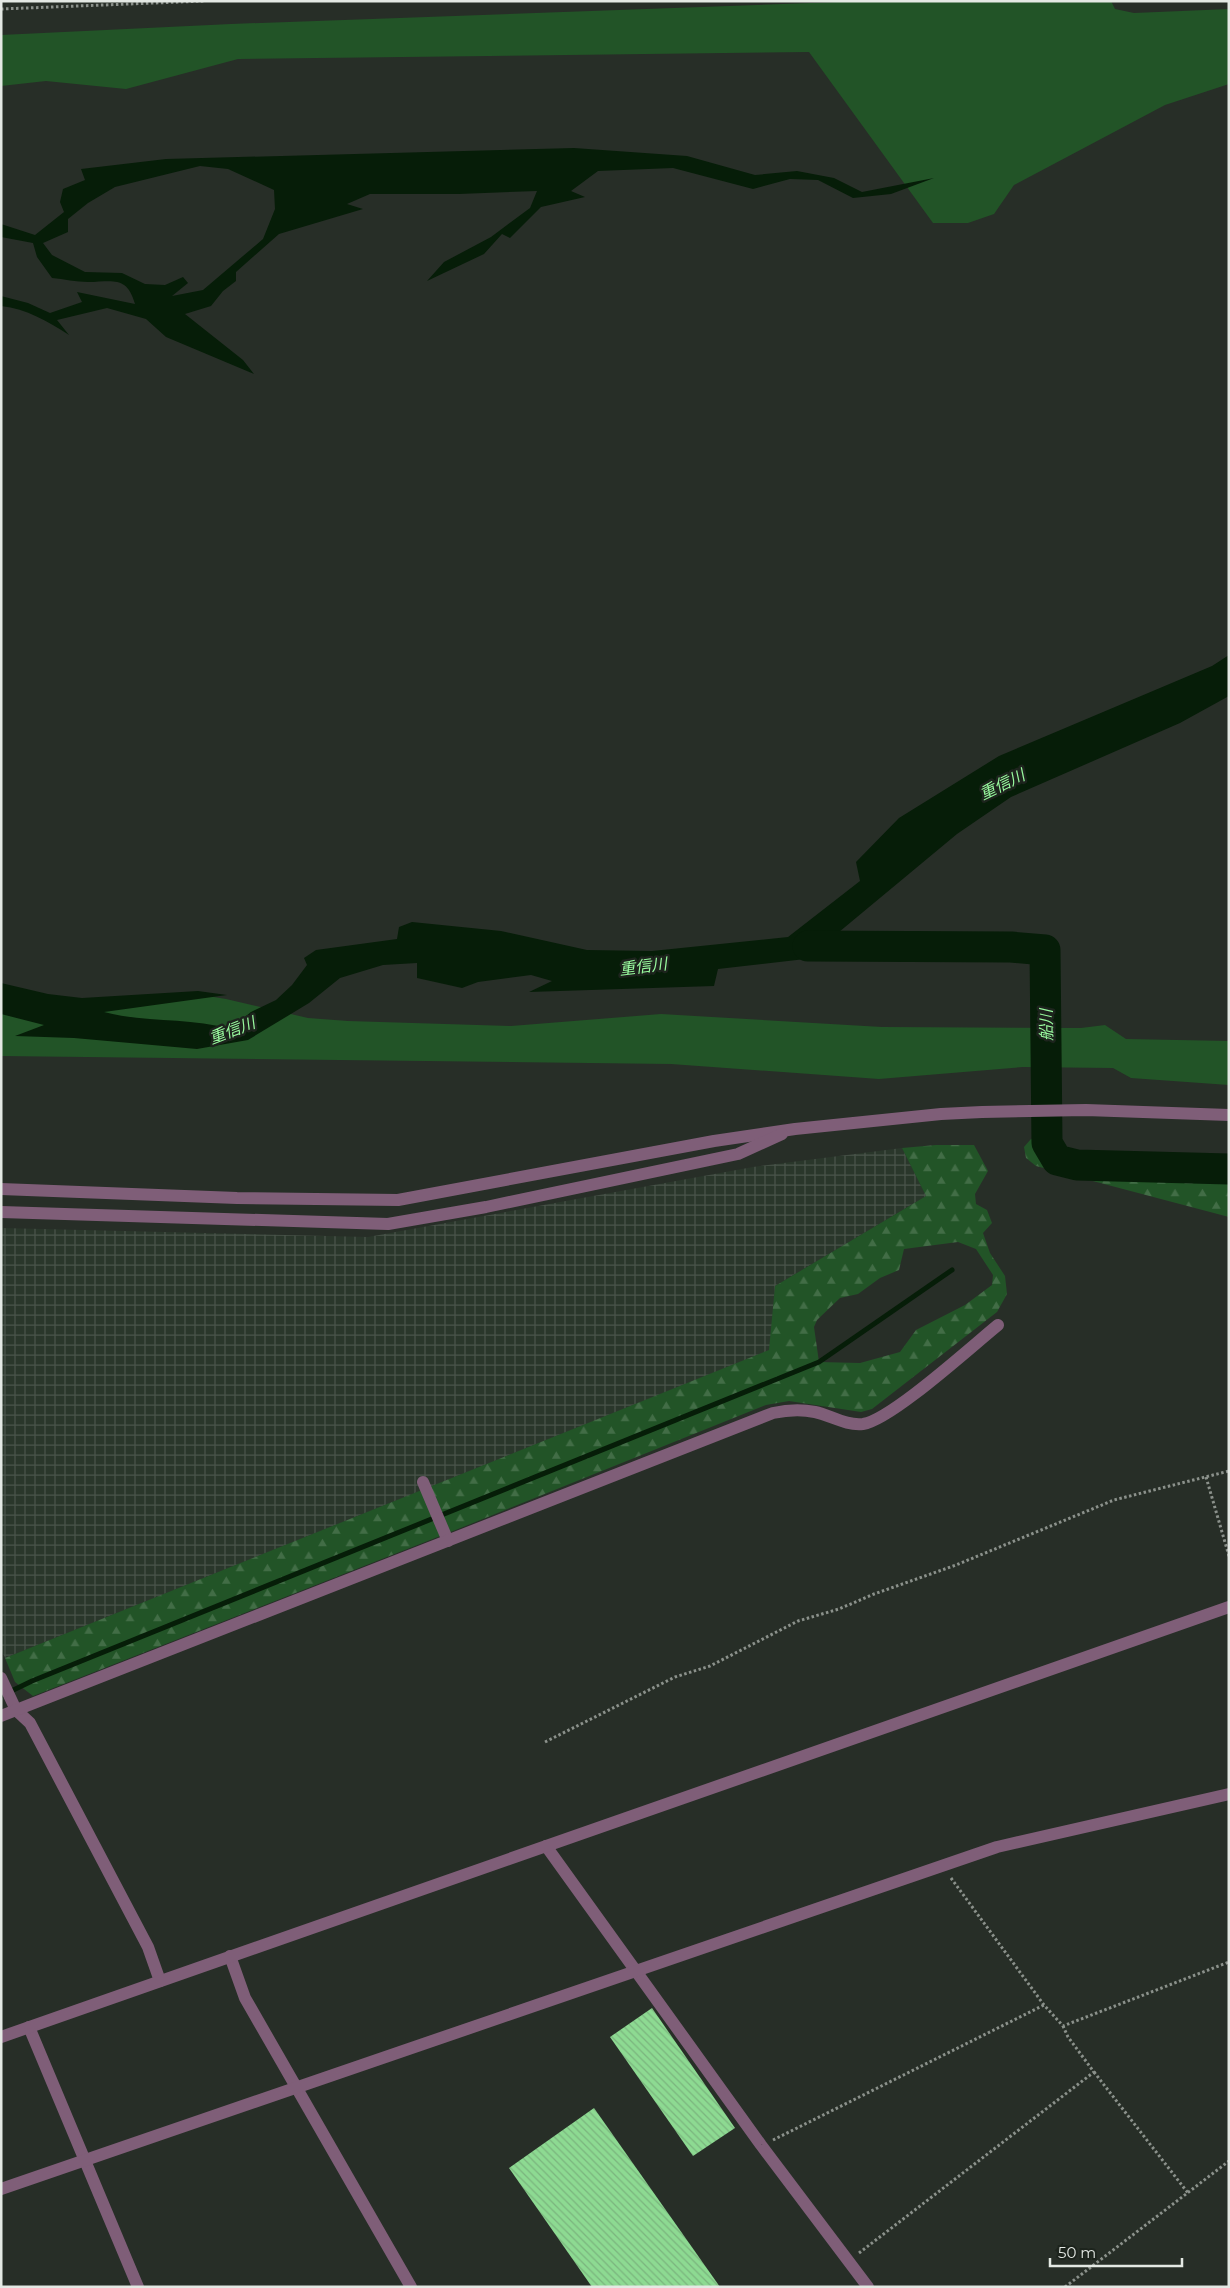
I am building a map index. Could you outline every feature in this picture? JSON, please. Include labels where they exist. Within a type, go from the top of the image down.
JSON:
[{"type":"street","points":[[1,1189],[236,1198],[398,1200],[714,1141],[795,1129],[974,1113],[1086,1110],[1229,1115]]},
{"type":"street","points":[[1,1212],[388,1224],[486,1207],[738,1154],[795,1129]]},
{"type":"street","points":[[1,1716],[447,1537],[773,1413],[792,1410],[815,1412],[842,1421],[862,1424],[879,1418],[907,1399],[998,1324]]},
{"type":"street","points":[[424,1485],[447,1537]]},
{"type":"street","points":[[1,2037],[1229,1607]]},
{"type":"street","points":[[1,1678],[16,1710],[30,1723],[148,1947],[160,1981]]},
{"type":"street","points":[[1,2189],[637,1972],[996,1847],[1229,1794]]},
{"type":"street","points":[[546,1846],[761,2146],[868,2287]]},
{"type":"street","points":[[230,1956],[245,1998],[411,2287]]},
{"type":"street","points":[[29,2027],[138,2287]]},
{"type":"path","points":[[1,9],[205,1]]},
{"type":"path","points":[[545,1742],[675,1677],[710,1666],[798,1621],[956,1565],[1114,1500],[1229,1471]]},
{"type":"path","points":[[1206,1477],[1229,1556]]},
{"type":"path","points":[[942,1865],[1044,2004],[1064,2026],[1068,2037],[1094,2072],[1188,2193]]},
{"type":"path","points":[[1064,2026],[1229,1962]]},
{"type":"path","points":[[761,2146],[1044,2004]]},
{"type":"path","points":[[849,2261],[1094,2072]]},
{"type":"path","points":[[1065,2287],[1229,2161]]},
{"type":"shaded area","points":[[902,1148],[926,1196],[775,1286],[770,1350],[5,1658],[1,1649],[1,1228],[368,1237],[753,1167]]},
{"type":"green space","points":[[867,1],[1111,1],[1115,9],[1134,13],[1229,9],[1229,84],[1165,105],[1014,185],[994,214],[968,223],[933,223],[809,52],[238,59],[126,89],[46,81],[1,86],[1,35],[231,24]]},
{"type":"green space","points":[[189,993],[226,999],[308,1018],[348,1021],[511,1026],[661,1014],[882,1027],[1081,1028],[1105,1025],[1126,1039],[1229,1041],[1229,1085],[1131,1078],[1113,1068],[1023,1067],[879,1079],[671,1064],[1,1056],[1,1008]]},
{"type":"green space","points":[[1031,1139],[1038,1140],[1052,1159],[1067,1166],[1229,1174],[1229,1217],[1036,1166],[1026,1158],[1024,1147]]},
{"type":"green space","points":[[936,1145],[974,1145],[988,1171],[975,1194],[976,1204],[987,1210],[992,1223],[983,1233],[990,1253],[1005,1276],[1007,1294],[997,1312],[872,1409],[861,1412],[789,1401],[766,1405],[453,1531],[33,1696],[15,1682],[5,1658],[769,1350],[775,1286],[926,1196],[902,1148]],"holes":[[[958,1242],[976,1249],[993,1275],[992,1285],[965,1305],[916,1330],[900,1352],[860,1363],[819,1362],[814,1327],[817,1320],[840,1298],[858,1294],[880,1278],[899,1270],[904,1249]]]},
{"type":"water","points":[[574,148],[687,156],[755,175],[797,171],[834,178],[862,192],[934,178],[891,194],[853,198],[818,180],[790,179],[753,189],[673,168],[598,171],[571,191],[585,197],[541,207],[510,238],[502,234],[484,254],[427,281],[444,262],[491,237],[530,208],[537,191],[459,194],[370,194],[347,204],[363,209],[279,234],[236,272],[236,281],[223,291],[211,306],[185,314],[243,360],[254,374],[166,337],[146,319],[107,308],[57,320],[69,335],[45,320],[20,310],[1,306],[1,296],[28,303],[50,313],[82,302],[77,292],[135,304],[128,288],[117,282],[84,282],[52,278],[37,257],[33,243],[1,237],[1,224],[35,235],[64,212],[60,202],[63,189],[85,180],[81,169],[166,159]],"holes":[[[200,166],[228,169],[274,190],[275,209],[263,239],[203,290],[172,296],[188,283],[183,277],[165,285],[145,284],[122,273],[85,272],[52,255],[43,243],[68,232],[68,219],[88,203],[115,187]]]},
{"type":"water","name":"重信川","points":[[1229,655],[1229,696],[1180,723],[1011,797],[957,834],[833,937],[814,958],[718,969],[714,986],[529,992],[552,981],[531,975],[478,982],[462,988],[417,978],[417,963],[383,965],[340,978],[309,1003],[248,1040],[197,1049],[74,1038],[15,1036],[44,1025],[1,1014],[1,983],[48,994],[82,998],[198,991],[227,995],[104,1012],[135,1018],[214,1025],[230,1029],[251,1012],[276,1000],[292,985],[307,965],[304,958],[316,950],[397,939],[399,927],[412,922],[501,931],[587,950],[652,951],[788,937],[860,881],[856,862],[899,818],[999,756],[1212,666]]},
{"type":"building","points":[[652,2008],[735,2128],[693,2156],[610,2037]]},
{"type":"building","points":[[594,2108],[720,2287],[592,2287],[509,2168]]},
{"type":"waterway","name":"船川","points":[[808,946],[1011,947],[1045,950],[1047,1143],[1057,1160],[1077,1165],[1229,1169]]},
{"type":"waterway","points":[[1,1696],[32,1681],[819,1362],[952,1270]]}]
